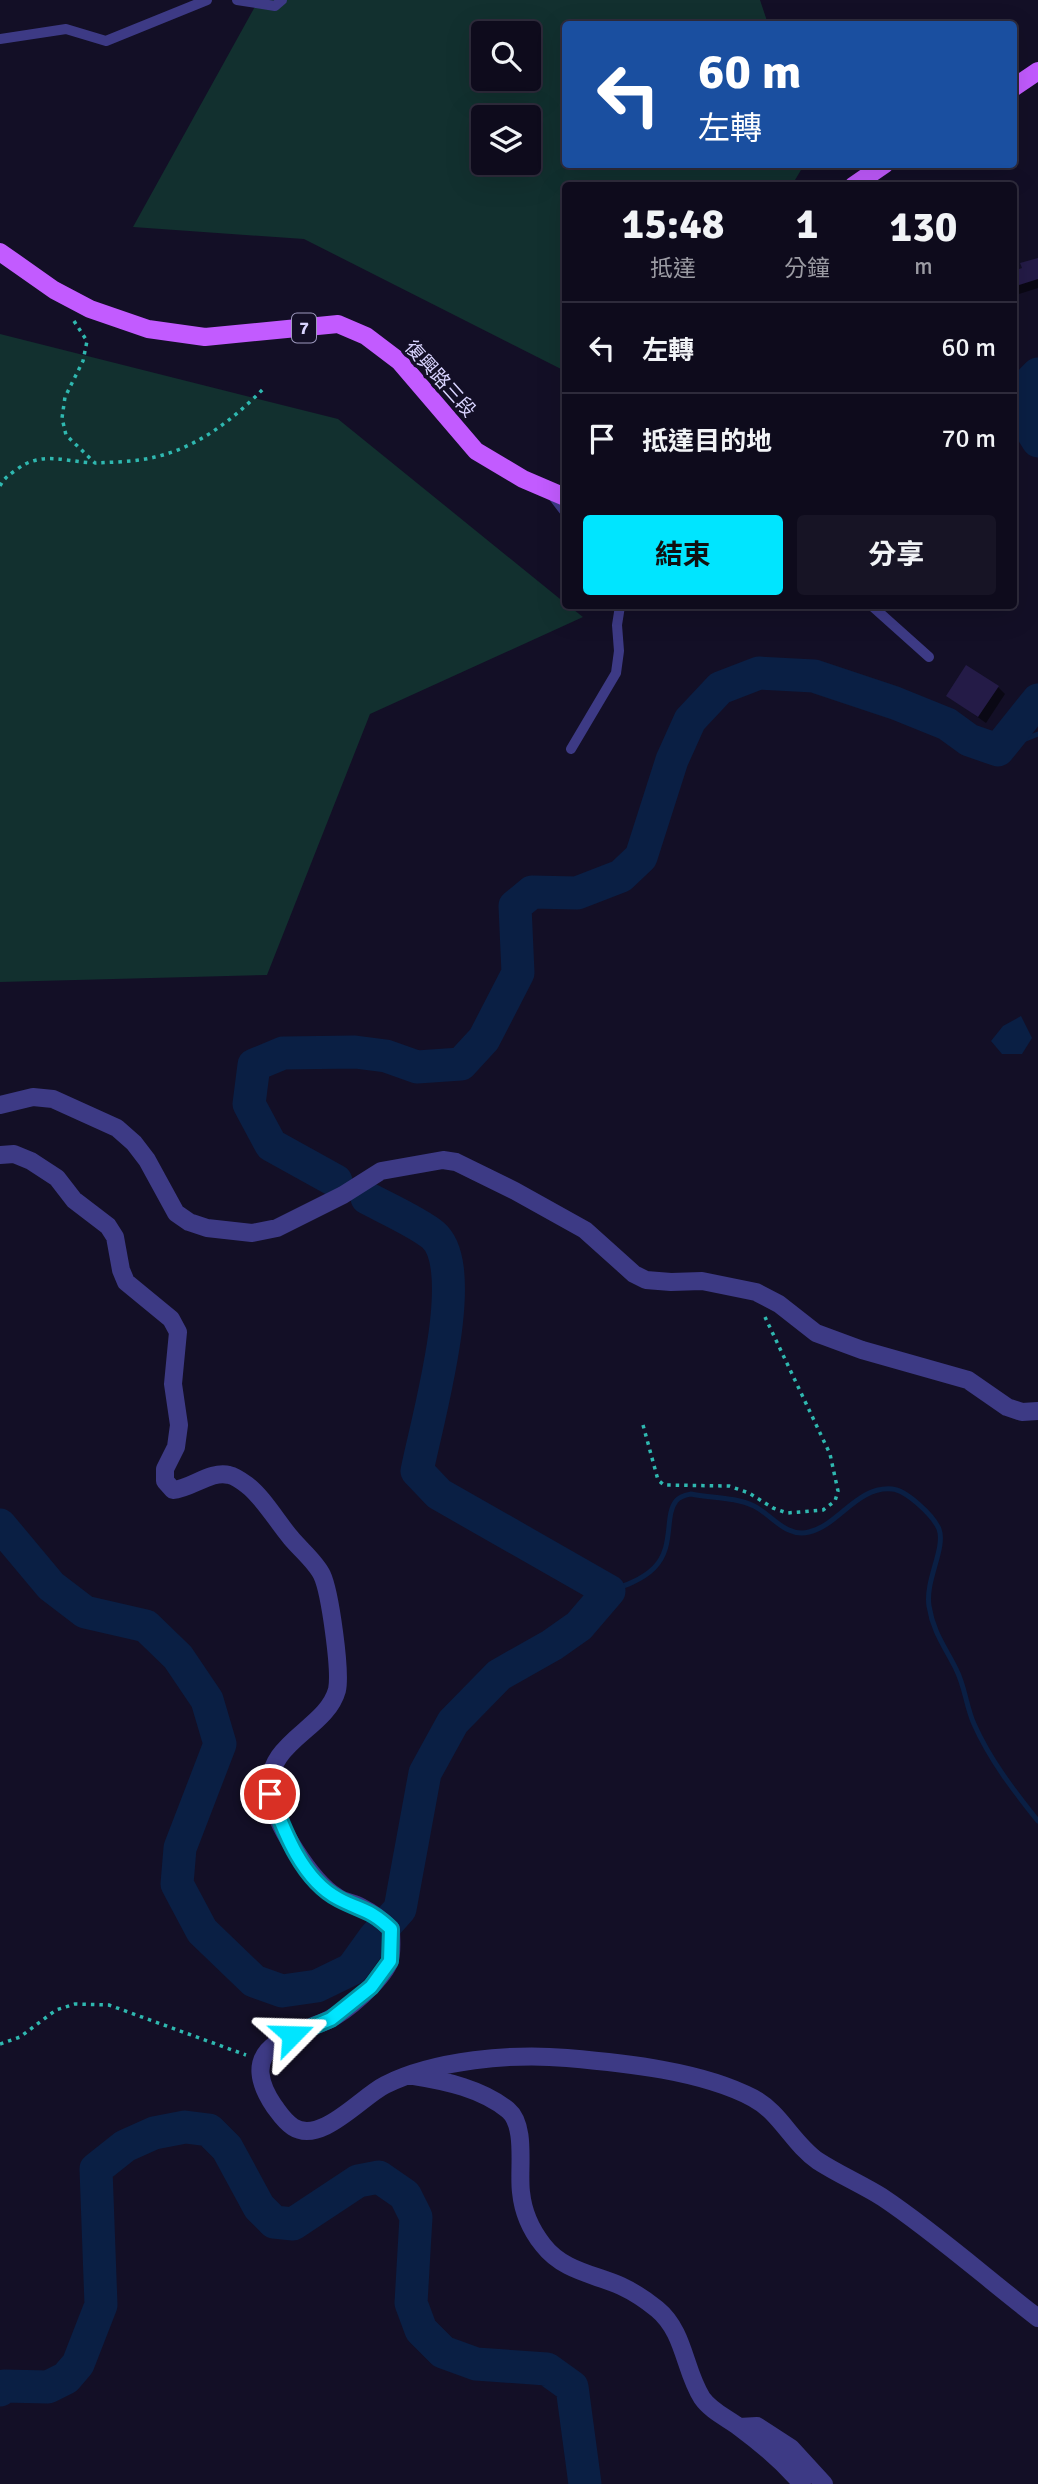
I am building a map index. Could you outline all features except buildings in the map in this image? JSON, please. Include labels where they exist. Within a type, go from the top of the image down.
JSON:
[{"type":"main road","points":[[1017,85],[1038,71]]},
{"type":"main road","points":[[859,182],[879,168]]},
{"type":"main road","name":"復興路三段","points":[[0,252],[54,289],[90,309],[148,329],[205,337],[338,324],[366,337],[399,361],[476,451],[523,479],[557,494]]},
{"type":"street","points":[[0,1105],[33,1097],[53,1099],[117,1128],[134,1143],[147,1160],[176,1213],[189,1222],[207,1228],[252,1233],[277,1228],[343,1195],[381,1171],[443,1160],[456,1162],[584,1230],[634,1274],[646,1280],[671,1283],[702,1280],[756,1292],[779,1304],[816,1332],[862,1350],[968,1380],[1007,1406],[1022,1412],[1038,1411]]},
{"type":"street","points":[[0,1155],[14,1154],[31,1161],[57,1178],[74,1199],[108,1226],[115,1237],[126,1282],[171,1319],[178,1332],[173,1384],[179,1425],[176,1447],[165,1469],[165,1481],[173,1490],[184,1489],[216,1476],[228,1475],[249,1486],[322,1573],[333,1632],[337,1688],[331,1704],[287,1746],[277,1760],[270,1775],[270,1794],[282,1825],[321,1886],[339,1899],[378,1916],[391,1929],[390,1961],[371,1987],[331,2019],[274,2044],[261,2060],[259,2077],[264,2092],[284,2120],[295,2129],[308,2132],[325,2127],[384,2085],[474,2059],[563,2058],[624,2064],[700,2079],[731,2088],[757,2100],[797,2143],[818,2161],[882,2197],[1038,2318]]},
{"type":"street","points":[[411,2076],[447,2082],[483,2095],[510,2111],[520,2142],[521,2192],[529,2225],[544,2248],[567,2266],[620,2286],[659,2310],[675,2333],[702,2398],[774,2455],[802,2484]]},
{"type":"street","points":[[739,2427],[757,2427],[791,2448],[824,2484]]},
{"type":"lane","points":[[0,39],[66,29],[106,41],[207,0]]},
{"type":"lane","points":[[237,0],[275,5],[282,0]]},
{"type":"lane","points":[[570,750],[616,673],[620,609]]},
{"type":"lane","points":[[875,609],[929,657]]},
{"type":"path","points":[[74,320],[87,341],[83,360],[65,397],[62,418],[66,435],[94,463]]},
{"type":"path","points":[[0,486],[4,479],[27,461],[50,457],[94,463],[155,458],[190,445],[239,414],[265,387]]},
{"type":"path","points":[[643,1425],[658,1480],[664,1485],[729,1486],[787,1513],[823,1510],[835,1501],[838,1491],[830,1454],[773,1336],[756,1292]]},
{"type":"path","points":[[0,2043],[20,2037],[56,2010],[75,2004],[109,2006],[261,2060]]},
{"type":"green space","points":[[256,0],[760,0],[767,21],[562,21],[562,168],[802,168],[794,182],[562,182],[562,369],[304,239],[133,227],[257,3]]},
{"type":"green space","points":[[0,334],[338,419],[562,601],[562,609],[573,609],[583,617],[370,714],[267,975],[0,982]]},
{"type":"water","points":[[1021,1016],[1032,1038],[1022,1054],[1002,1054],[991,1041],[1003,1026]]},
{"type":"waterway","points":[[1038,374],[1032,380],[1021,414],[1038,441]]},
{"type":"waterway","points":[[336,1181],[271,1145],[249,1104],[254,1065],[283,1053],[355,1052],[386,1056],[417,1067],[461,1064],[484,1039],[518,973],[515,906],[532,892],[577,893],[621,876],[641,857],[672,760],[690,720],[720,688],[759,673],[814,676],[895,703],[947,724],[969,740],[998,750],[1038,700]]},
{"type":"waterway","points":[[998,750],[1038,734]]},
{"type":"waterway","points":[[0,1525],[51,1586],[85,1612],[146,1626],[178,1657],[207,1700],[220,1744],[180,1848],[177,1884],[202,1931],[254,1981],[282,1991],[317,1986],[352,1969],[400,1909],[425,1773],[453,1722],[499,1675],[579,1626],[609,1591],[439,1494],[417,1471],[443,1348],[448,1279],[444,1253],[427,1230],[367,1198]]},
{"type":"waterway","points":[[609,1591],[627,1585],[654,1568],[665,1551],[672,1507],[685,1495],[747,1503],[786,1529],[801,1533],[820,1528],[868,1493],[898,1490],[925,1510],[939,1529],[940,1545],[929,1596],[936,1632],[959,1676],[980,1737],[1011,1787],[1038,1821]]},
{"type":"waterway","points":[[0,2390],[4,2386],[48,2387],[66,2378],[78,2364],[101,2305],[96,2169],[125,2146],[154,2133],[185,2127],[209,2130],[227,2148],[259,2207],[274,2222],[293,2224],[358,2181],[379,2177],[405,2195],[416,2217],[411,2303],[421,2330],[443,2352],[476,2364],[547,2369],[572,2387],[585,2484]]},
{"type":"route","points":[[270,1794],[282,1825],[321,1886],[339,1899],[378,1916],[391,1929],[390,1961],[371,1987],[331,2019],[292,2035]]}]
